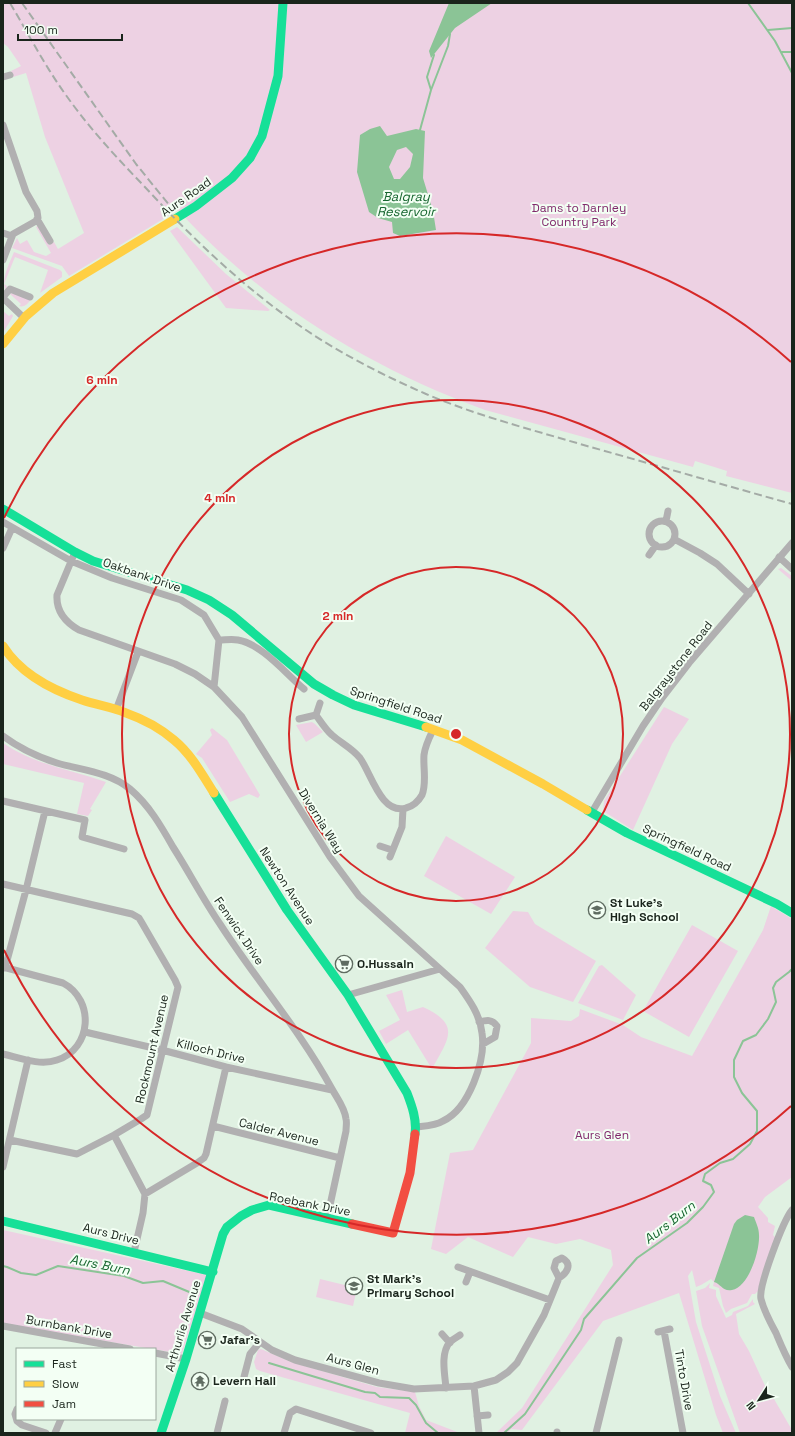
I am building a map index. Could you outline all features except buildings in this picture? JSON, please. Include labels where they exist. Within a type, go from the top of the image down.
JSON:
[{"type":"street","name":"Aurs Road","points":[[3,344],[24,317],[53,292],[154,233],[201,203],[221,188],[241,169],[250,158],[262,136],[278,76],[283,3]]},
{"type":"street","points":[[3,125],[26,192],[37,211],[37,219],[50,241]]},
{"type":"street","points":[[3,260],[13,234],[37,219]]},
{"type":"street","points":[[3,233],[12,236]]},
{"type":"street","points":[[24,317],[3,299],[10,289],[30,297]]},
{"type":"street","name":"Springfield Road","points":[[3,509],[75,552],[93,561],[200,595],[232,615],[314,684],[333,695],[354,705],[453,736],[478,748],[627,833],[777,904],[792,913]]},
{"type":"street","points":[[666,521],[668,511]]},
{"type":"street","points":[[666,521],[674,530],[674,539],[668,545],[656,545],[649,536],[651,528],[657,522],[666,521]]},
{"type":"street","name":"Oakbank Drive","points":[[3,522],[71,561],[112,578],[181,600],[204,615],[219,640]]},
{"type":"street","points":[[3,548],[12,528]]},
{"type":"street","points":[[674,539],[717,564],[749,594]]},
{"type":"street","name":"Balgraystone Road","points":[[592,812],[643,726],[662,698],[689,663],[792,543]]},
{"type":"street","points":[[649,555],[656,545]]},
{"type":"street","name":"Divernia Way","points":[[75,552],[57,595],[56,602],[63,618],[69,625],[138,652],[175,664],[195,674],[214,687],[242,717],[330,857],[359,896],[460,987],[472,1003],[482,1032],[483,1044],[481,1062],[471,1088],[454,1114],[440,1123],[416,1127]]},
{"type":"street","points":[[779,558],[792,569]]},
{"type":"street","points":[[214,687],[219,640],[238,640],[253,646],[268,657],[293,685],[304,689]]},
{"type":"street","name":"Newton Avenue","points":[[3,646],[12,659],[24,669],[55,689],[82,700],[131,715],[155,728],[171,738],[185,750],[196,765],[287,910],[348,995],[407,1093],[413,1109],[416,1127],[410,1173],[393,1233]]},
{"type":"street","points":[[116,710],[138,652]]},
{"type":"street","points":[[316,715],[320,703]]},
{"type":"street","points":[[316,715],[331,734],[347,745],[360,758],[386,803],[396,808],[403,809],[416,804],[422,794],[424,786],[424,756],[426,745],[433,730]]},
{"type":"street","points":[[299,719],[316,715]]},
{"type":"street","name":"Fenwick Drive","points":[[3,736],[29,752],[49,760],[111,778],[128,787],[152,812],[237,950],[296,1030],[321,1069],[342,1107],[346,1119],[346,1131],[327,1219]]},
{"type":"street","points":[[3,801],[85,820],[82,837],[124,849]]},
{"type":"street","points":[[390,858],[402,827],[403,809]]},
{"type":"street","points":[[3,1054],[28,1060],[46,1062],[56,1061],[73,1052],[85,1032],[84,1009],[77,995],[68,985],[4,967],[26,890],[44,811]]},
{"type":"street","points":[[380,846],[392,850]]},
{"type":"street","name":"Rockmount Avenue","points":[[3,884],[132,914],[139,918],[175,980],[178,988],[147,1115],[114,1135],[77,1154],[10,1140]]},
{"type":"street","points":[[348,995],[440,969]]},
{"type":"street","points":[[479,1022],[488,1020],[494,1022],[497,1026],[495,1037],[483,1044]]},
{"type":"street","name":"Killoch Drive","points":[[85,1032],[226,1067],[332,1090]]},
{"type":"street","points":[[3,1167],[28,1060]]},
{"type":"street","points":[[145,1194],[204,1158],[213,1126],[226,1067]]},
{"type":"street","name":"Calder Avenue","points":[[213,1126],[340,1158]]},
{"type":"street","points":[[114,1135],[145,1194],[143,1213],[134,1252]]},
{"type":"street","name":"Roebank Drive","points":[[213,1272],[223,1235],[227,1227],[245,1213],[256,1208],[269,1206],[393,1233]]},
{"type":"street","points":[[792,1210],[787,1217],[768,1263],[760,1298],[781,1346],[792,1366]]},
{"type":"street","name":"Aurs Drive","points":[[3,1221],[213,1272]]},
{"type":"street","points":[[458,1267],[550,1300]]},
{"type":"street","name":"Arthurlie Avenue","points":[[161,1433],[213,1272]]},
{"type":"street","points":[[466,1282],[470,1272]]},
{"type":"street","name":"Aurs Glen","points":[[200,1313],[242,1329],[272,1350],[295,1360],[379,1383],[414,1389],[474,1386],[496,1380],[508,1372],[517,1363],[544,1315],[559,1278]]},
{"type":"street","name":"Burnbank Drive","points":[[3,1326],[124,1348]]},
{"type":"street","name":"Tinto Drive","points":[[664,1331],[682,1433]]},
{"type":"street","points":[[442,1334],[450,1343]]},
{"type":"street","points":[[446,1388],[444,1358],[450,1343],[460,1334]]},
{"type":"street","points":[[596,1433],[614,1353],[619,1340]]},
{"type":"street","points":[[244,1377],[250,1354],[260,1342]]},
{"type":"street","points":[[156,1353],[186,1359]]},
{"type":"street","points":[[474,1386],[479,1433]]},
{"type":"street","points":[[217,1433],[225,1401]]},
{"type":"street","points":[[284,1433],[290,1413],[296,1409],[370,1433]]},
{"type":"street","points":[[477,1416],[488,1415]]},
{"type":"street","points":[[16,1420],[22,1425],[46,1433]]},
{"type":"street","points":[[55,1433],[60,1420]]},
{"type":"green space","name":"Dams to Darnley Country Park","points":[[3,3],[792,3],[792,493],[726,476],[727,471],[695,461],[693,467],[485,410],[400,374],[320,329],[282,303],[245,274],[211,244],[178,210],[69,276],[62,266],[12,248],[17,238],[20,244],[27,240],[34,252],[46,256],[51,253],[36,227],[38,226],[49,245],[54,242],[58,249],[84,233],[45,137],[26,73],[13,77],[11,71],[21,66],[8,47],[3,43]]},
{"type":"green space","points":[[177,227],[226,274],[270,310],[226,308],[170,231]]},
{"type":"green space","points":[[14,252],[62,272],[62,277],[40,293],[48,270],[15,257],[4,283],[6,271]]},
{"type":"green space","points":[[11,293],[31,299],[28,304],[19,306],[21,304],[10,294]]},
{"type":"green space","points":[[3,311],[9,316],[12,314],[13,316],[3,333]]},
{"type":"green space","points":[[781,568],[792,576],[792,581],[778,569]]},
{"type":"green space","points":[[664,707],[689,719],[672,744],[633,830],[603,811],[604,801]]},
{"type":"green space","points":[[312,722],[323,732],[306,742],[296,725]]},
{"type":"green space","points":[[212,728],[227,740],[260,795],[258,798],[249,794],[230,802],[202,758],[196,754],[212,735],[210,730]]},
{"type":"green space","points":[[3,743],[27,756],[53,766],[106,782],[90,809],[92,810],[88,816],[77,814],[84,783],[3,764]]},
{"type":"green space","points":[[446,836],[515,877],[491,914],[424,876]]},
{"type":"green space","name":"Aurs Glen","points":[[771,906],[792,919],[792,1177],[765,1197],[758,1207],[768,1218],[768,1222],[775,1226],[773,1235],[775,1237],[758,1291],[755,1294],[752,1294],[747,1303],[731,1309],[726,1313],[719,1288],[713,1286],[714,1282],[711,1279],[696,1287],[692,1270],[688,1276],[696,1322],[720,1396],[736,1433],[723,1433],[716,1415],[679,1293],[603,1321],[522,1430],[511,1429],[508,1433],[496,1433],[522,1408],[613,1265],[611,1250],[580,1239],[556,1244],[528,1237],[513,1257],[468,1237],[446,1254],[431,1249],[450,1153],[473,1150],[531,1043],[531,1018],[571,1021],[579,1016],[580,1009],[623,1025],[641,1037],[692,1056],[763,930]]},
{"type":"green space","points":[[513,911],[528,912],[535,924],[596,961],[573,1002],[530,987],[485,948]]},
{"type":"green space","points":[[692,925],[738,951],[689,1037],[643,1011]]},
{"type":"green space","points":[[602,965],[636,995],[623,1020],[578,1003],[599,966]]},
{"type":"green space","points":[[402,990],[407,1012],[423,1007],[443,1020],[447,1027],[448,1034],[446,1041],[432,1069],[408,1030],[386,1044],[379,1031],[400,1020],[386,995]]},
{"type":"green space","points":[[3,1230],[207,1275],[182,1354],[156,1350],[156,1348],[146,1348],[3,1324]]},
{"type":"green space","points":[[320,1279],[357,1288],[353,1306],[316,1297]]},
{"type":"green space","points":[[710,1283],[709,1288],[716,1290],[716,1296],[726,1318],[732,1315],[733,1312],[748,1306],[753,1299],[755,1304],[736,1314],[739,1334],[749,1351],[771,1399],[774,1399],[792,1430],[792,1433],[740,1433],[702,1326],[696,1291],[705,1288]]},
{"type":"green space","points":[[261,1349],[291,1362],[377,1387],[415,1392],[419,1406],[426,1420],[460,1433],[405,1433],[410,1413],[256,1369],[254,1362],[258,1350]]},
{"type":"water","points":[[449,3],[492,3],[455,28],[431,58],[429,51]]},
{"type":"water","name":"Balgray Reservoir","points":[[380,126],[387,136],[416,129],[425,131],[423,178],[433,211],[436,230],[400,236],[393,233],[392,222],[378,218],[369,212],[357,172],[360,135],[370,129]],"holes":[[[406,147],[413,154],[410,167],[400,179],[394,179],[389,167],[397,150]]]},
{"type":"water","points":[[745,1215],[754,1217],[759,1235],[758,1250],[752,1267],[744,1282],[732,1290],[726,1290],[714,1282],[734,1224]]},
{"type":"waterway","points":[[748,3],[775,41],[792,73]]},
{"type":"waterway","points":[[768,30],[792,28]]},
{"type":"waterway","points":[[431,90],[448,46],[450,34]]},
{"type":"waterway","points":[[781,52],[792,52]]},
{"type":"waterway","points":[[420,130],[431,90],[427,77],[434,55]]},
{"type":"waterway","name":"Aurs Burn","points":[[504,1433],[525,1414],[581,1330],[584,1319],[637,1258],[687,1223],[703,1207],[714,1192],[711,1185],[703,1181],[705,1174],[720,1163],[733,1159],[750,1144],[757,1131],[757,1111],[742,1093],[734,1077],[734,1060],[743,1041],[756,1035],[768,1019],[776,1002],[773,988],[776,982],[792,969]]},
{"type":"waterway","name":"Aurs Burn","points":[[3,1266],[21,1273],[36,1275],[58,1266],[124,1276],[143,1283],[163,1281],[194,1294]]},
{"type":"waterway","name":"Aurs Burn","points":[[269,1363],[365,1392],[375,1393],[380,1397],[409,1398],[416,1405],[426,1423],[438,1433]]},
{"type":"railway","points":[[10,3],[60,87],[104,144],[221,263],[284,315],[320,339],[364,365],[395,380],[446,402],[486,416],[792,504]]},
{"type":"railway","points":[[22,3],[136,164],[174,211]]},
{"type":"traffic: fast","points":[[175,219],[196,206],[232,178],[250,158],[262,136],[278,76],[283,3]]},
{"type":"traffic: fast","points":[[3,509],[75,552],[93,561],[187,590],[209,600],[232,615],[314,684],[333,695],[354,705],[426,727]]},
{"type":"traffic: fast","points":[[214,793],[287,910],[348,995],[407,1093],[415,1118],[415,1134]]},
{"type":"traffic: fast","points":[[587,810],[627,833],[777,904],[792,913]]},
{"type":"traffic: fast","points":[[161,1433],[186,1359],[223,1234],[227,1227],[241,1216],[252,1210],[269,1205],[352,1224]]},
{"type":"traffic: fast","points":[[3,1221],[213,1272]]},
{"type":"traffic: slow","points":[[3,344],[26,316],[53,293],[175,219]]},
{"type":"traffic: slow","points":[[3,646],[18,664],[48,686],[82,700],[132,715],[151,724],[163,732],[186,752],[214,793]]},
{"type":"traffic: slow","points":[[426,727],[462,740],[587,810]]},
{"type":"traffic: jam","points":[[352,1224],[393,1233],[410,1173],[415,1134]]},
{"type":"place","name":"St Luke's High School","points":[[597,910]]},
{"type":"place","name":"O.Hussain","points":[[344,964]]},
{"type":"place","name":"St Mark's Primary School","points":[[354,1286]]},
{"type":"place","name":"Jafar's","points":[[207,1340]]},
{"type":"place","name":"Levern Hall","points":[[200,1381]]}]
